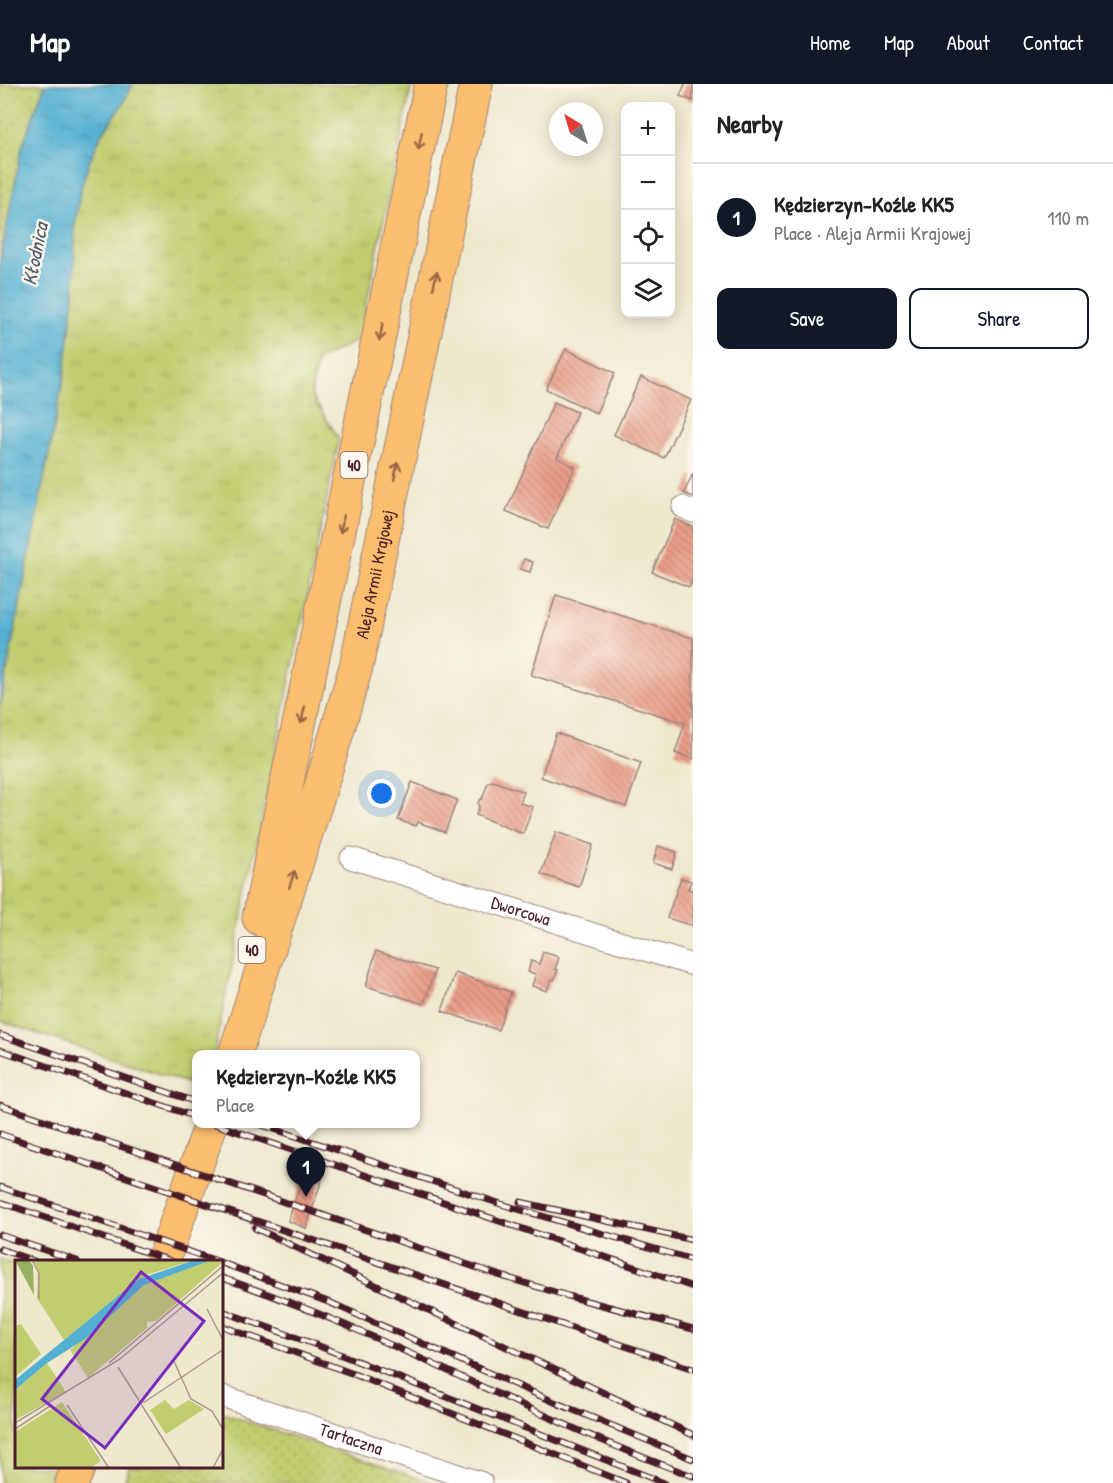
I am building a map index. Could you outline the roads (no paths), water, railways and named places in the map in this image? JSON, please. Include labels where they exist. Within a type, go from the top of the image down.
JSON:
[{"type":"main road","name":"40","points":[[230,1050],[276,846],[431,84]]},
{"type":"main road","name":"Aleja Armii Krajowej","points":[[236,1050],[319,793],[356,667],[476,84]]},
{"type":"main road","points":[[163,1260],[210,1128]]},
{"type":"main road","points":[[72,1483],[79,1468]]},
{"type":"main road","points":[[97,1483],[102,1468]]},
{"type":"street","name":"Dworcowa","points":[[351,858],[693,964]]},
{"type":"street","name":"Tartaczna","points":[[224,1397],[482,1483]]},
{"type":"water","name":"Kłodnica","points":[[45,84],[133,84],[124,102],[100,137],[81,187],[75,222],[74,297],[65,370],[0,706],[0,262],[22,147]]},
{"type":"railway","points":[[0,1035],[192,1101]]},
{"type":"railway","points":[[0,1050],[192,1116]]},
{"type":"railway","points":[[0,1105],[498,1275],[693,1329]]},
{"type":"railway","points":[[227,1128],[693,1287]]},
{"type":"railway","points":[[271,1128],[501,1204],[693,1260]]},
{"type":"railway","points":[[0,1134],[693,1369]]},
{"type":"railway","points":[[0,1187],[214,1260]]},
{"type":"railway","points":[[0,1202],[168,1260]]},
{"type":"railway","points":[[520,1202],[693,1240]]},
{"type":"railway","points":[[255,1228],[693,1435]]},
{"type":"railway","points":[[0,1235],[74,1260]]},
{"type":"railway","points":[[0,1249],[31,1260]]},
{"type":"railway","points":[[224,1264],[331,1303],[559,1404],[693,1459]]},
{"type":"railway","points":[[224,1279],[341,1323],[574,1428],[693,1476]]},
{"type":"railway","points":[[224,1312],[314,1344],[664,1483]]},
{"type":"railway","points":[[224,1327],[351,1373],[626,1483]]},
{"type":"place","name":"Kędzierzyn-Koźle KK5","points":[[306,1197]]}]
